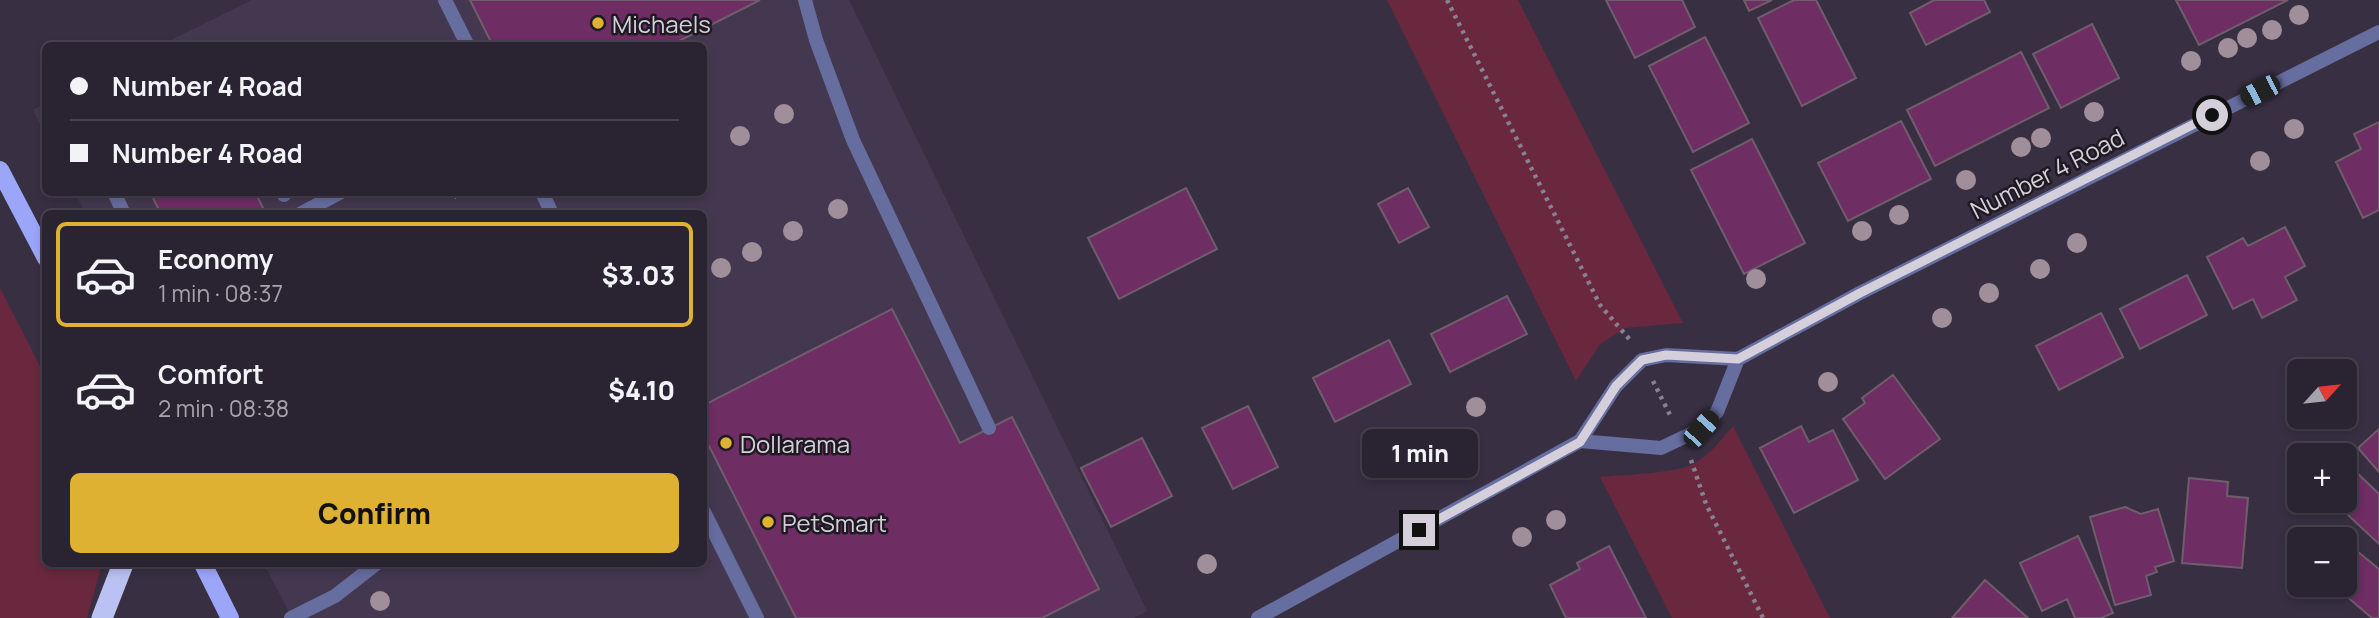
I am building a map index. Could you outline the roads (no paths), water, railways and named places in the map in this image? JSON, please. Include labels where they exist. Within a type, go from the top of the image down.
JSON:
[{"type":"highway","points":[[102,618],[122,567]]},
{"type":"main road","points":[[0,170],[42,250]]},
{"type":"main road","points":[[204,567],[230,618]]},
{"type":"street","points":[[445,0],[466,42]]},
{"type":"street","points":[[806,0],[816,40],[853,140],[989,428]]},
{"type":"street","name":"Number 4 Road","points":[[1738,359],[1860,293],[2379,32]]},
{"type":"street","points":[[307,210],[334,196]]},
{"type":"street","points":[[1258,618],[1580,442],[1616,386],[1642,360],[1666,355],[1738,359],[1717,412],[1701,429],[1661,448],[1580,442]]},
{"type":"street","points":[[707,518],[757,618]]},
{"type":"street","points":[[291,618],[335,596],[372,567]]},
{"type":"place","name":"Michaels","points":[[598,23]]},
{"type":"place","name":"Dollarama","points":[[726,443]]},
{"type":"place","name":"PetSmart","points":[[768,522]]}]
